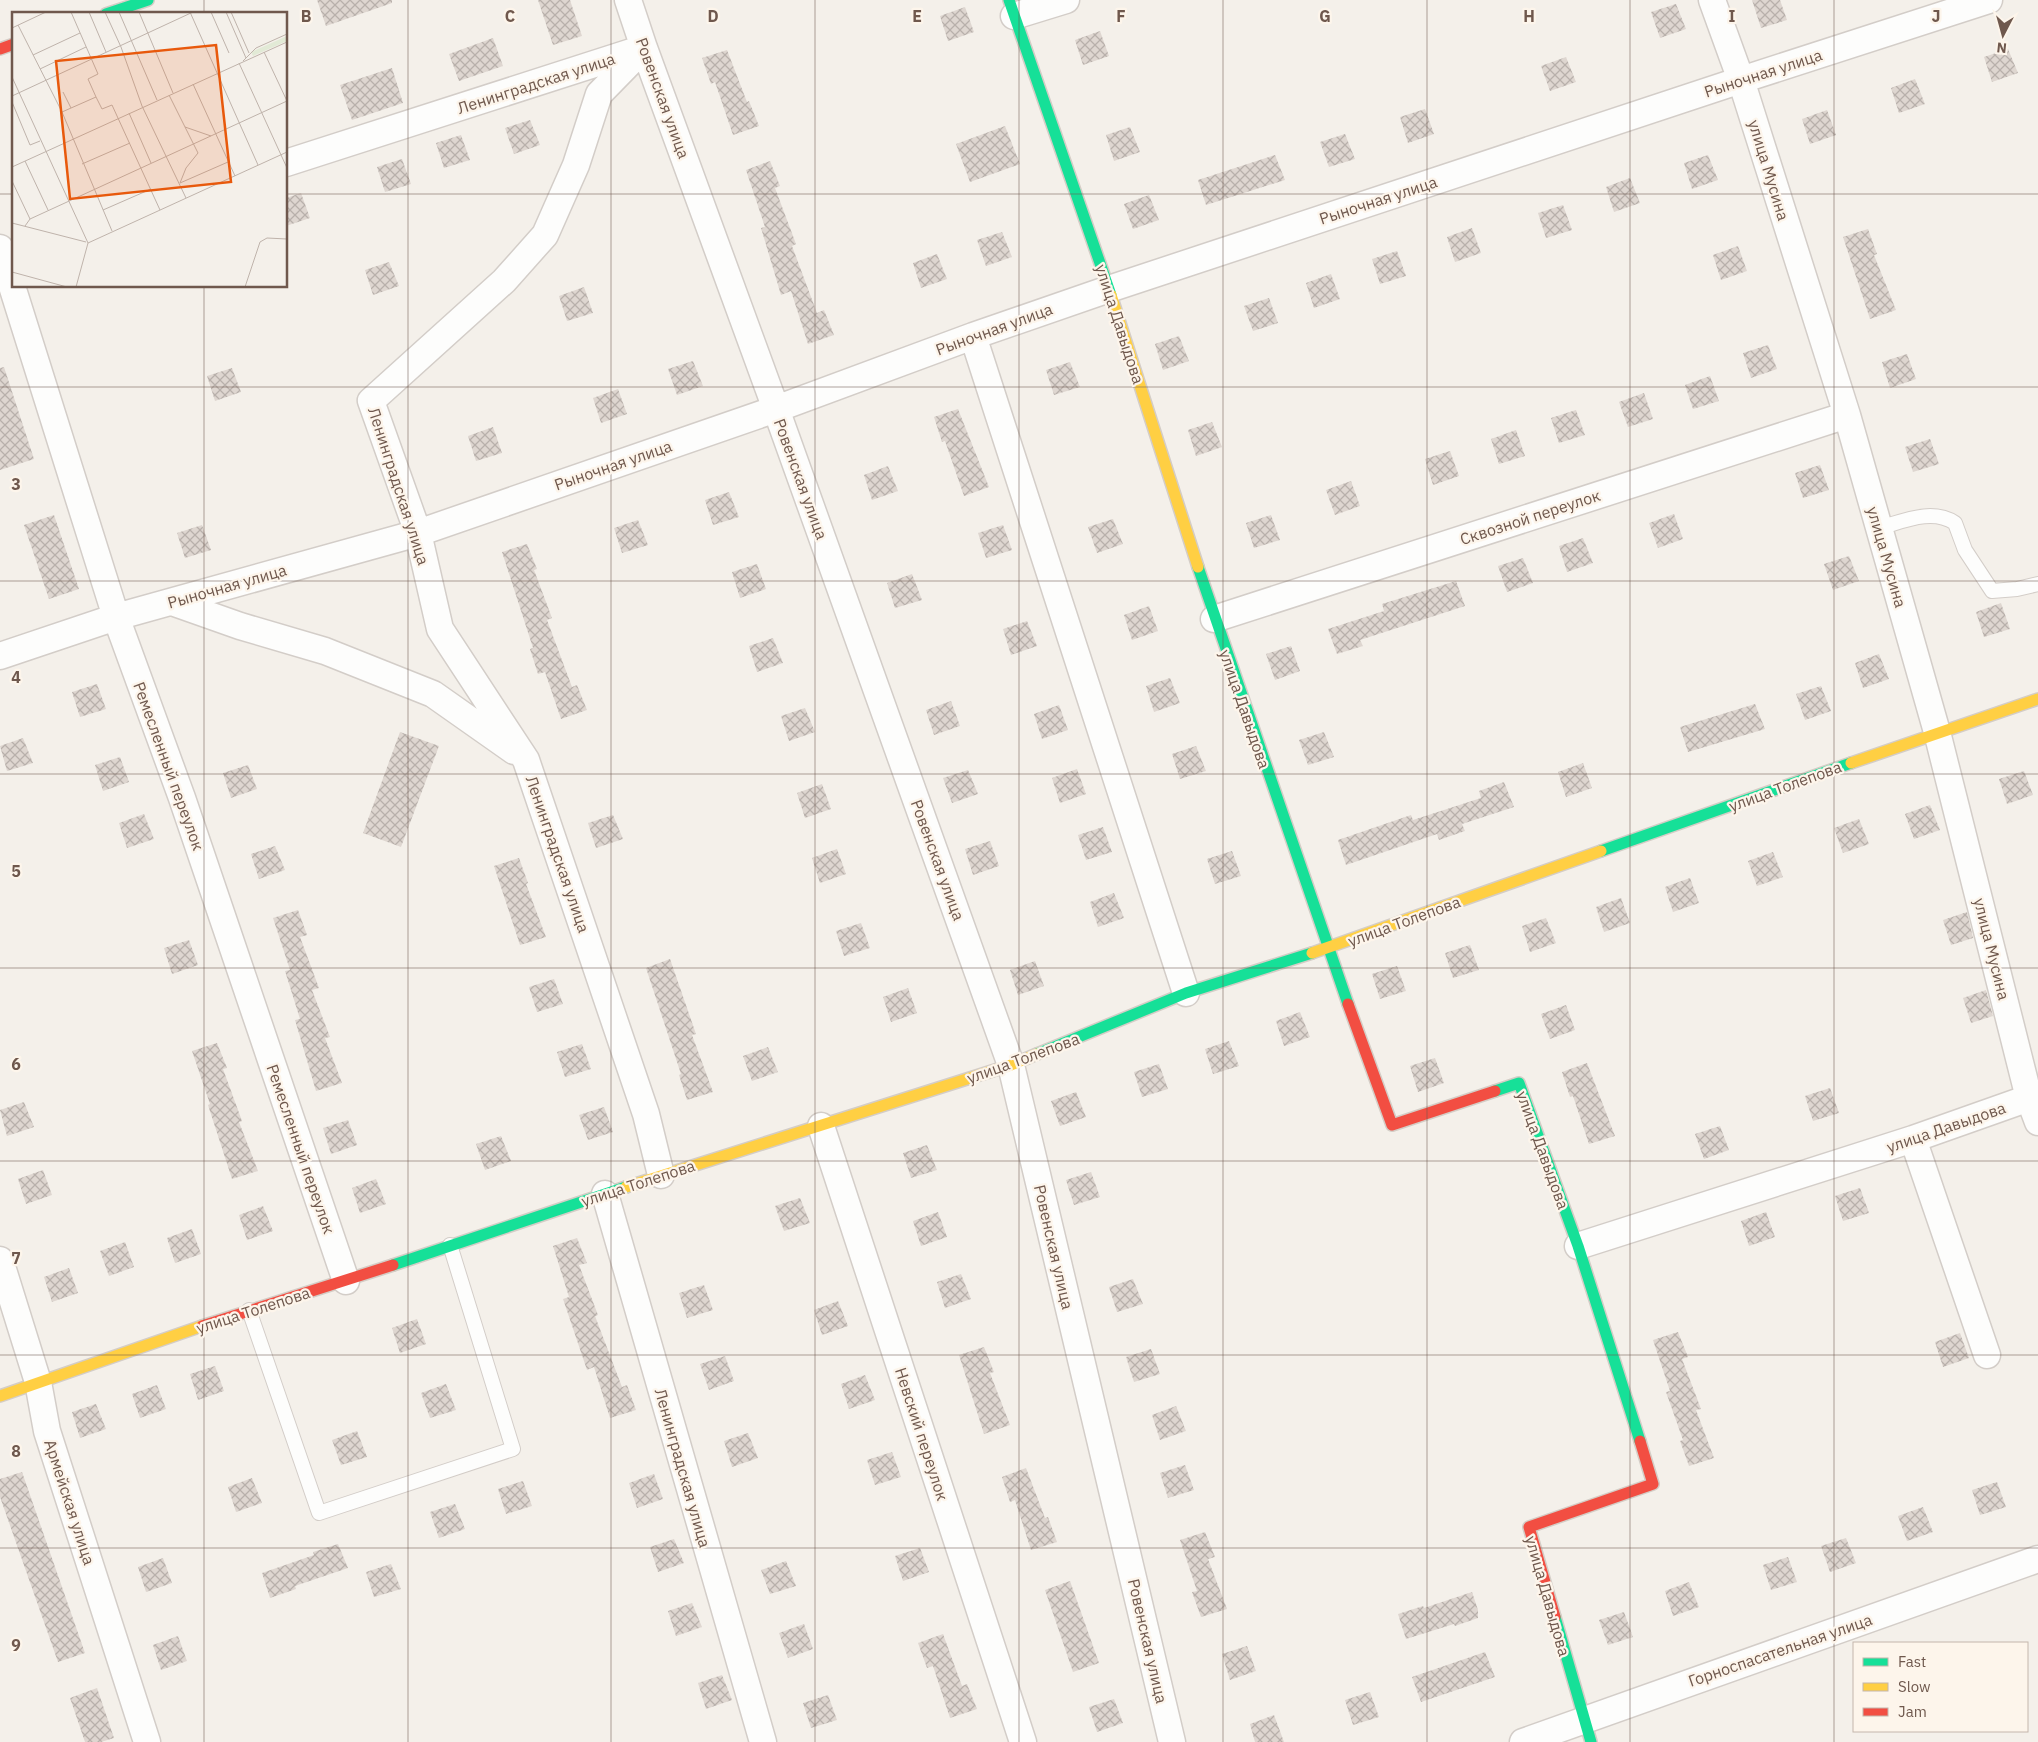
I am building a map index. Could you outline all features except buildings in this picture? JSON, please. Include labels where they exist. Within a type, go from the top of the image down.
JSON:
[{"type":"street","points":[[112,12],[148,0]]},
{"type":"street","name":"Ровенская улица","points":[[628,0],[1011,1065],[1172,1742]]},
{"type":"street","points":[[1012,8],[1066,0]]},
{"type":"street","name":"улица Мусина","points":[[1712,0],[1741,80],[1847,415],[1937,732],[2034,1110]]},
{"type":"street","name":"Рыночная улица","points":[[0,656],[116,618],[418,533],[776,410],[973,336],[1109,289],[1989,0]]},
{"type":"street","name":"улица Давыдова","points":[[1012,8],[1109,289],[1214,619],[1328,948],[1392,1124],[1520,1083],[1578,1246],[1653,1484],[1529,1527],[1587,1731]]},
{"type":"street","points":[[0,49],[12,45]]},
{"type":"street","name":"Ленинградская улица","points":[[288,162],[644,48]]},
{"type":"street","name":"Ленинградская улица","points":[[644,48],[598,94],[576,165],[545,235],[504,281],[370,401],[418,533],[440,629],[526,760],[646,1114],[661,1175]]},
{"type":"street","name":"Ремесленный переулок","points":[[5,252],[12,275]]},
{"type":"street","name":"Ремесленный переулок","points":[[16,288],[116,618],[185,808],[346,1281]]},
{"type":"street","points":[[973,336],[1186,993]]},
{"type":"street","name":"Сквозной переулок","points":[[1214,619],[1847,415]]},
{"type":"street","points":[[172,602],[240,626],[325,651],[433,694],[526,760]]},
{"type":"street","name":"улица Толепова","points":[[0,1396],[248,1310],[346,1281],[661,1175],[1011,1065],[1186,993],[1328,948],[1937,732],[2038,699]]},
{"type":"street","name":"улица Давыдова","points":[[1578,1246],[1912,1139],[2034,1110]]},
{"type":"street","name":"Невский переулок","points":[[821,1126],[1023,1742]]},
{"type":"street","points":[[1912,1139],[1987,1355]]},
{"type":"street","name":"Ленинградская улица","points":[[605,1194],[763,1742]]},
{"type":"street","name":"Армейская улица","points":[[0,1260],[38,1382],[47,1431],[147,1742]]},
{"type":"street","name":"Горноспасательная улица","points":[[1523,1742],[1587,1731],[2038,1559]]},
{"type":"lane","points":[[1879,528],[1932,515],[1944,517],[1956,522],[1965,550],[1992,591],[2017,589],[2038,584]]},
{"type":"lane","points":[[248,1310],[320,1513],[513,1449],[450,1245]]},
{"type":"traffic: fast","points":[[112,12],[148,0]]},
{"type":"traffic: fast","points":[[1009,0],[1111,295]]},
{"type":"traffic: fast","points":[[1198,567],[1348,1004]]},
{"type":"traffic: fast","points":[[1601,851],[1851,763]]},
{"type":"traffic: fast","points":[[1037,1054],[1186,993],[1312,953]]},
{"type":"traffic: fast","points":[[1495,1091],[1519,1083],[1578,1246],[1640,1441]]},
{"type":"traffic: fast","points":[[393,1265],[626,1187]]},
{"type":"traffic: fast","points":[[1555,1617],[1591,1742]]},
{"type":"traffic: slow","points":[[1111,295],[1198,567]]},
{"type":"traffic: slow","points":[[1851,763],[2038,699]]},
{"type":"traffic: slow","points":[[1312,953],[1601,851]]},
{"type":"traffic: slow","points":[[626,1187],[1011,1065],[1037,1054]]},
{"type":"traffic: slow","points":[[0,1396],[202,1326]]},
{"type":"traffic: jam","points":[[0,49],[12,45]]},
{"type":"traffic: jam","points":[[1348,1004],[1392,1125],[1495,1091]]},
{"type":"traffic: jam","points":[[202,1326],[393,1265]]},
{"type":"traffic: jam","points":[[1555,1617],[1529,1527],[1653,1484],[1640,1441]]}]
